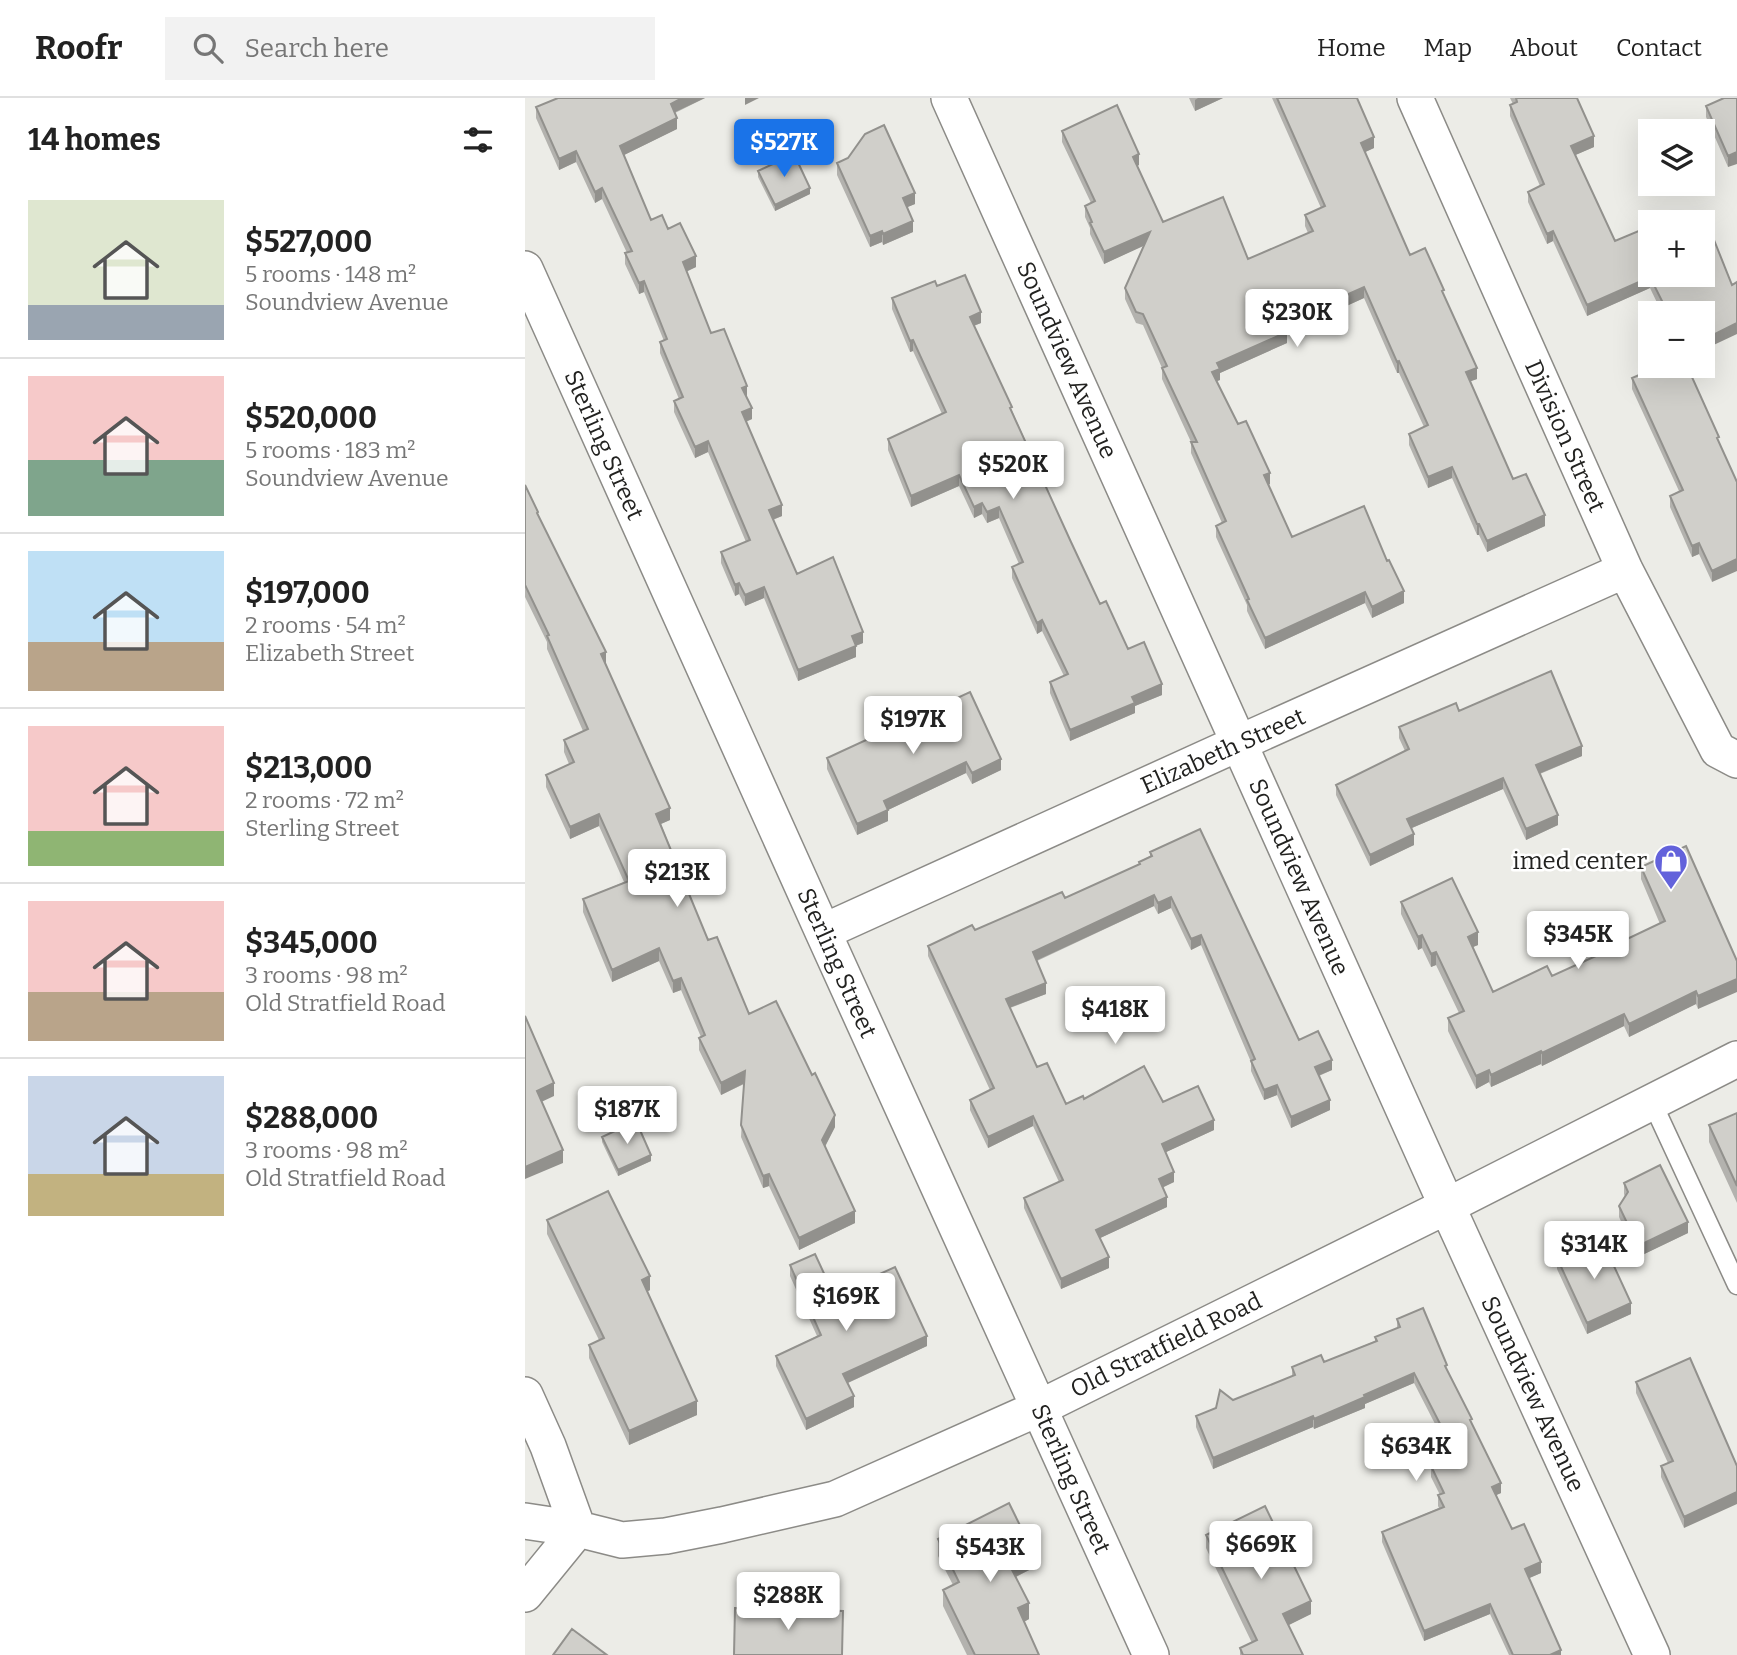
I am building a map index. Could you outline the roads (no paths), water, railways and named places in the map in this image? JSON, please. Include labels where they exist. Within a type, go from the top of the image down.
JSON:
[{"type":"street","name":"Soundview Avenue","points":[[949,98],[1652,1655]]},
{"type":"street","name":"Division Street","points":[[1415,98],[1625,570],[1718,750],[1737,760]]},
{"type":"street","name":"Sterling Street","points":[[525,269],[1151,1655]]},
{"type":"street","name":"Elizabeth Street","points":[[823,932],[1625,570]]},
{"type":"street","name":"Old Stratfield Road","points":[[525,1521],[622,1539],[666,1536],[835,1499],[1039,1408],[1737,1059]]},
{"type":"street","points":[[525,1395],[548,1446],[578,1529],[525,1594]]},
{"type":"lane","points":[[1651,1102],[1737,1285]]},
{"type":"place","name":"imed center","points":[[1671,891]]}]
